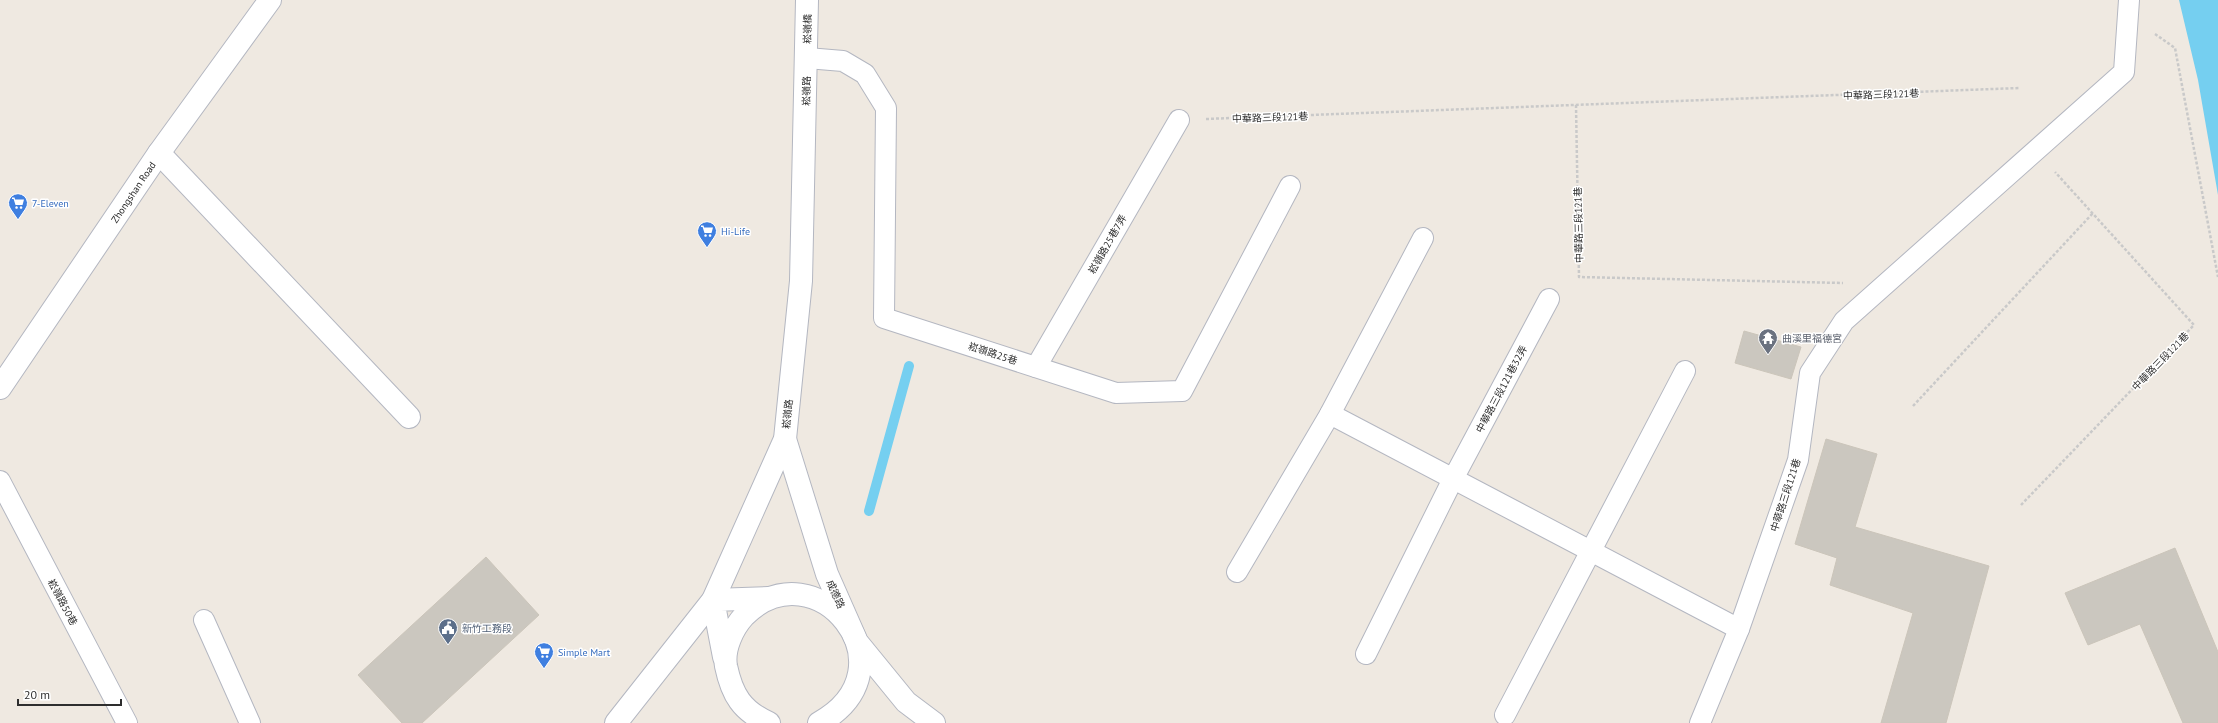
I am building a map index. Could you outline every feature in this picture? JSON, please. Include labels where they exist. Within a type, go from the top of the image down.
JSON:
[{"type":"street","name":"Zhongshan Road","points":[[2,382],[159,153],[270,0]]},
{"type":"street","name":"崧嶺橋","points":[[807,0],[807,58]]},
{"type":"street","name":"崧嶺路","points":[[616,723],[714,600],[785,439],[801,281],[807,58]]},
{"type":"street","points":[[159,153],[409,417]]},
{"type":"street","name":"成德路","points":[[785,439],[827,574],[857,642],[906,702],[934,723]]},
{"type":"street","points":[[769,723],[756,717],[740,702],[730,684],[714,600],[772,597],[794,594],[814,598],[827,604],[848,623],[857,642],[860,662],[857,682],[848,700],[834,714],[819,723]]},
{"type":"street","points":[[726,663],[729,642],[738,622],[753,607],[772,597]]},
{"type":"lane","name":"中華路三段121巷","points":[[1700,723],[1739,629],[1798,460],[1810,373],[1844,321],[2124,72],[2130,8]]},
{"type":"lane","name":"崧嶺路25巷","points":[[807,58],[843,60],[865,74],[886,108],[884,318],[1116,393],[1182,391],[1290,186]]},
{"type":"lane","name":"崧嶺路25巷7弄","points":[[1036,367],[1179,120]]},
{"type":"lane","points":[[1237,572],[1330,414],[1423,238]]},
{"type":"lane","name":"中華路三段121巷32弄","points":[[1366,654],[1453,479],[1549,299]]},
{"type":"lane","points":[[1505,715],[1685,371]]},
{"type":"lane","points":[[1330,414],[1739,629]]},
{"type":"lane","name":"崧嶺路50巷","points":[[0,481],[127,723]]},
{"type":"lane","points":[[204,620],[250,723]]},
{"type":"path","points":[[2130,8],[2175,48],[2218,277]]},
{"type":"path","name":"中華路三段121巷","points":[[1179,120],[2019,88]]},
{"type":"path","name":"中華路三段121巷","points":[[1576,105],[1579,277],[1886,284]]},
{"type":"path","name":"中華路三段121巷","points":[[2021,506],[2194,325],[2036,150]]},
{"type":"path","points":[[1914,406],[2093,213]]},
{"type":"water","points":[[2179,0],[2218,0],[2218,195],[2198,80]]},
{"type":"building","name":"曲溪里福德宮","points":[[1744,331],[1801,347],[1791,379],[1735,363]]},
{"type":"building","points":[[1826,439],[1877,454],[1855,527],[1989,566],[1946,723],[1881,723],[1913,613],[1830,585],[1837,558],[1795,544]]},
{"type":"building","points":[[2175,548],[2218,652],[2218,723],[2183,723],[2140,624],[2088,645],[2065,593]]},
{"type":"building","name":"新竹工務段","points":[[486,557],[539,615],[422,723],[402,723],[358,675]]},
{"type":"waterway","points":[[869,511],[909,366]]},
{"type":"place","name":"7-Eleven","points":[[18,220]]},
{"type":"place","name":"Hi-Life","points":[[707,248]]},
{"type":"place","name":"曲溪里福德宮","points":[[1768,355]]},
{"type":"place","name":"新竹工務段","points":[[448,645]]},
{"type":"place","name":"Simple Mart","points":[[544,669]]}]
